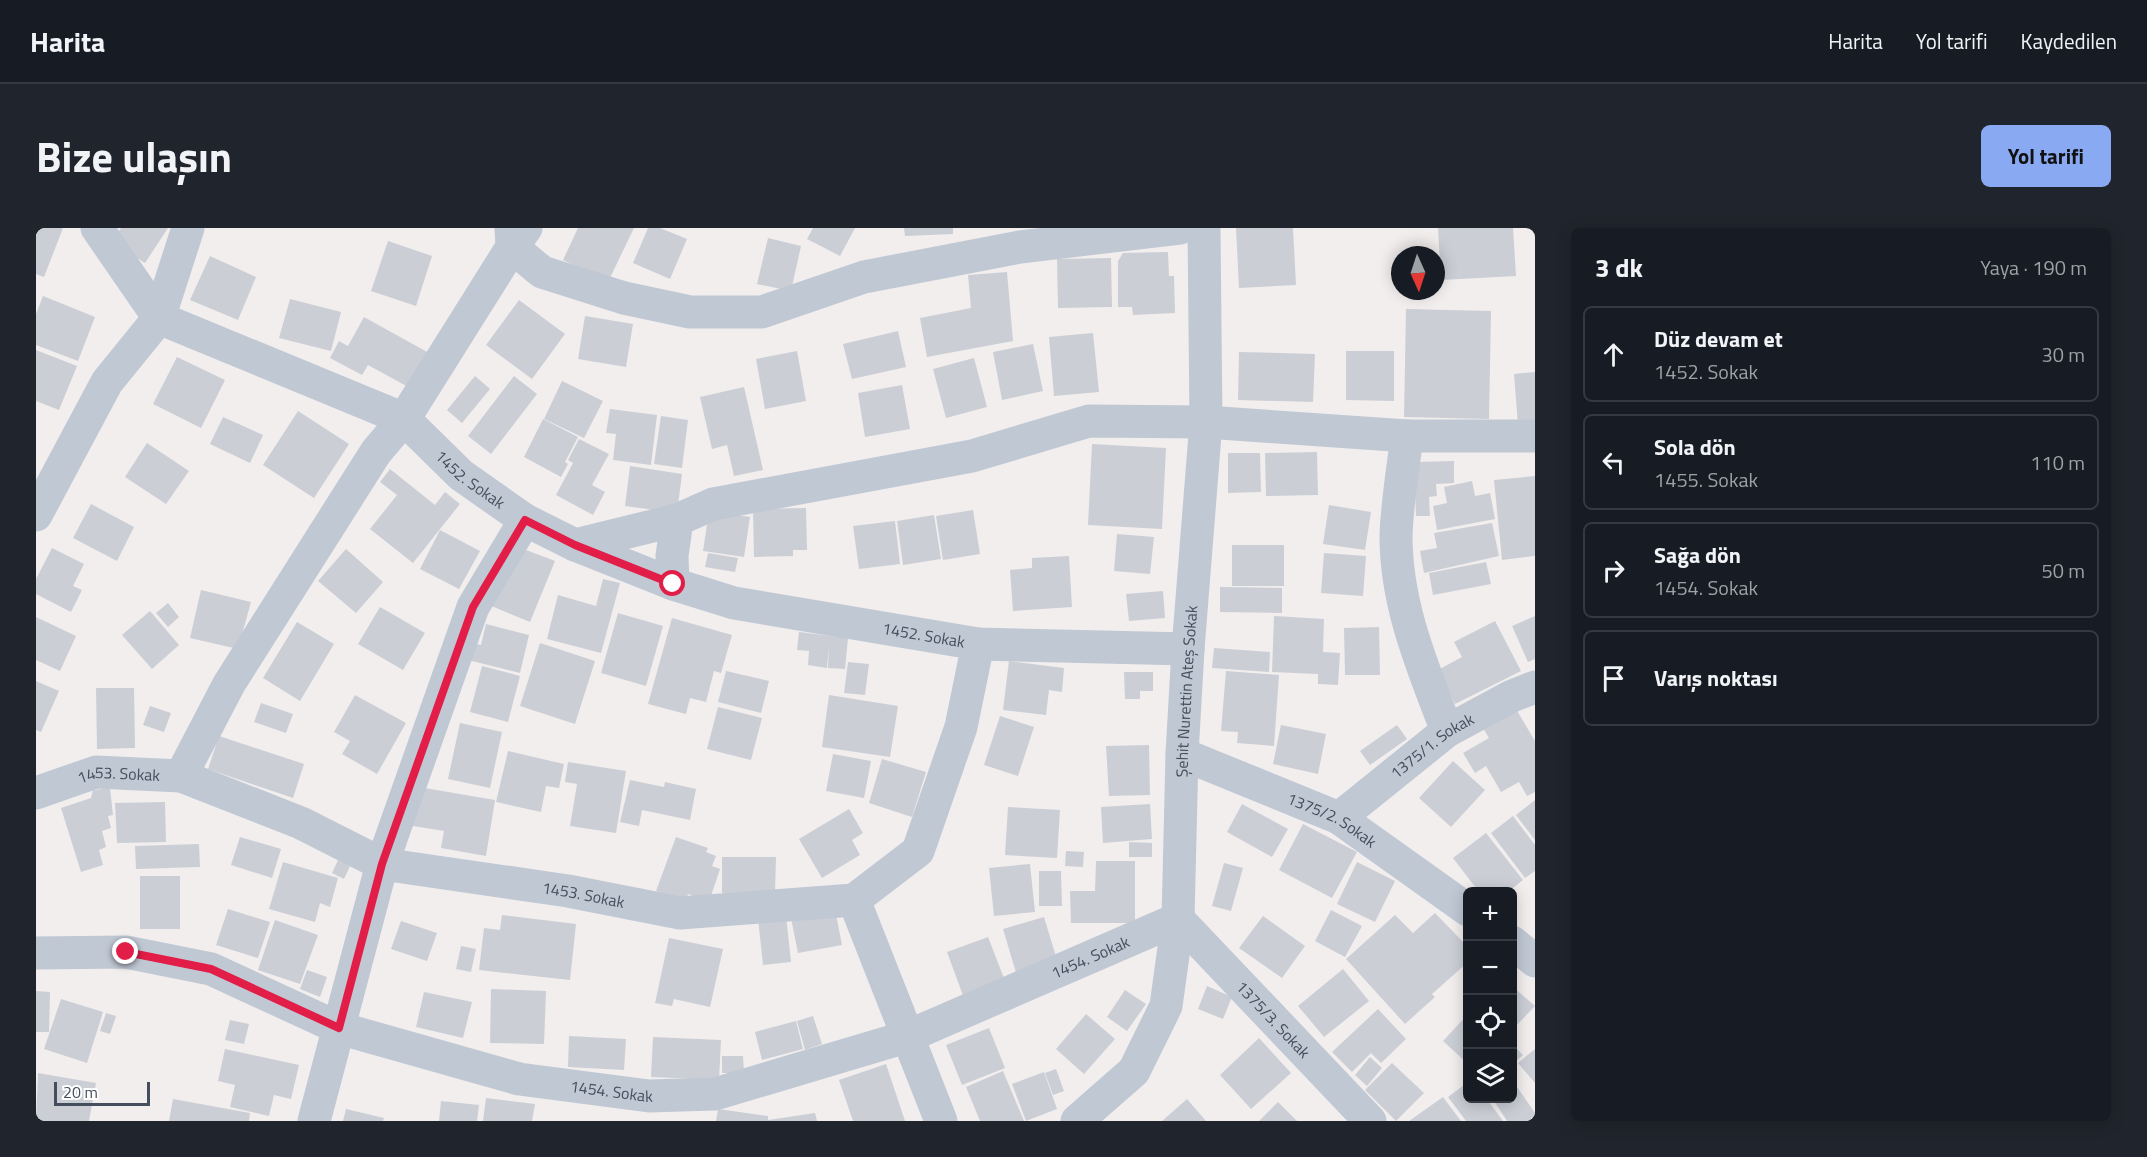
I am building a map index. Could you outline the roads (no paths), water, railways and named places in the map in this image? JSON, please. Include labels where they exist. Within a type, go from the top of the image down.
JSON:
[{"type":"street","points":[[97,228],[159,318]]},
{"type":"street","points":[[36,515],[108,382],[159,318],[188,228]]},
{"type":"street","points":[[181,776],[235,674],[376,452],[404,419],[516,234],[542,272],[624,297],[690,312],[762,312],[864,277],[1020,247],[1180,228]]},
{"type":"street","name":"Şehit Nurettin Ateş Sokak","points":[[1077,1121],[1134,1071],[1166,1006],[1178,919],[1182,754],[1206,422],[1204,228]]},
{"type":"street","name":"1452. Sokak","points":[[159,318],[404,419],[461,475],[525,520],[575,545],[673,584],[734,603],[978,644],[1188,649]]},
{"type":"street","points":[[575,545],[677,520],[713,504],[972,456],[1089,421],[1206,422],[1407,436],[1535,436]]},
{"type":"street","points":[[1407,436],[1396,537],[1401,592],[1414,645],[1447,731]]},
{"type":"street","points":[[314,1121],[382,864],[473,607],[525,520]]},
{"type":"street","points":[[673,584],[672,556],[677,520]]},
{"type":"street","points":[[941,1121],[854,900],[918,851],[961,727],[978,644]]},
{"type":"street","name":"1375/1. Sokak","points":[[1338,818],[1447,731],[1512,696],[1535,687]]},
{"type":"street","name":"1375/2. Sokak","points":[[1182,754],[1338,818],[1463,907]]},
{"type":"street","name":"1453. Sokak","points":[[36,793],[96,772],[181,776],[301,823],[382,864],[568,891],[680,913],[854,900]]},
{"type":"street","name":"1454. Sokak","points":[[36,953],[126,952],[211,969],[339,1028],[519,1079],[649,1096],[715,1094],[906,1037],[1178,919]]},
{"type":"street","name":"1375/3. Sokak","points":[[1178,919],[1370,1121]]}]
